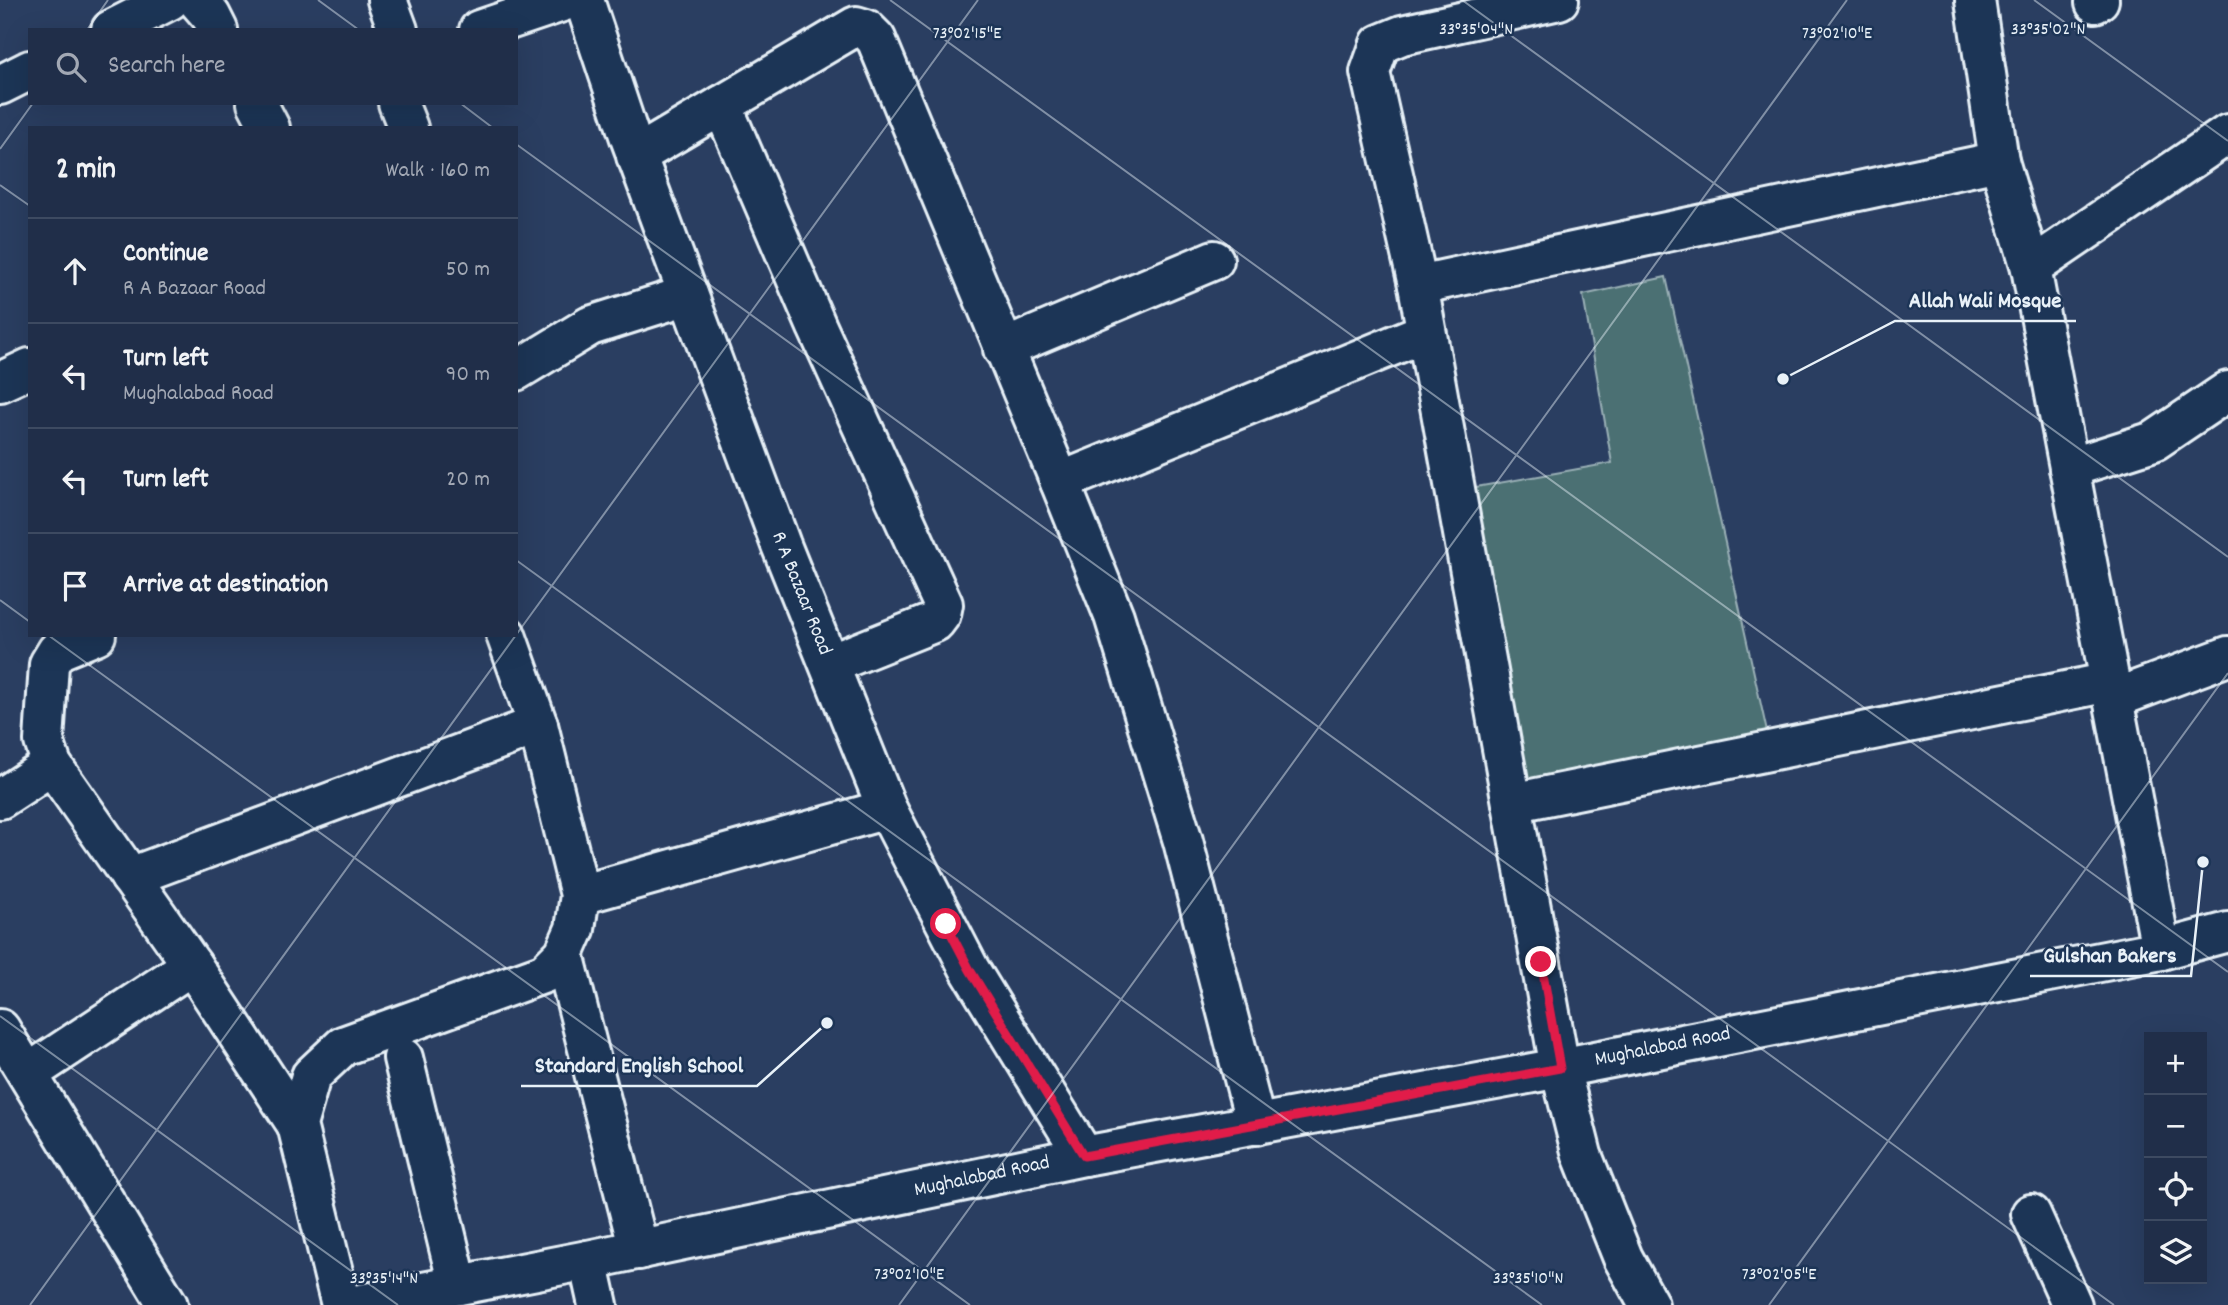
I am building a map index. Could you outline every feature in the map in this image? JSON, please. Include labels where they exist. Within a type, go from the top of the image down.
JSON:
[{"type":"street","points":[[126,17],[170,0]]},
{"type":"street","points":[[197,0],[217,28]]},
{"type":"street","points":[[387,0],[397,28]]},
{"type":"street","points":[[486,28],[568,0]]},
{"type":"street","name":"R A Bazaar Road","points":[[584,0],[636,156],[781,545],[887,808],[970,970],[1084,1156]]},
{"type":"street","points":[[1559,0],[1402,35],[1380,44],[1370,72],[1418,285],[1560,1068],[1582,1155],[1623,1258],[1649,1305]]},
{"type":"street","points":[[1975,0],[1999,162],[2031,268],[2161,950]]},
{"type":"street","points":[[636,156],[856,26],[866,29],[876,39],[1114,616],[1183,841],[1256,1125]]},
{"type":"street","points":[[0,85],[28,71]]},
{"type":"street","points":[[258,105],[269,126]]},
{"type":"street","points":[[399,105],[407,126]]},
{"type":"street","points":[[722,105],[817,327],[943,604],[941,614],[935,622],[830,664]]},
{"type":"street","points":[[2031,268],[2228,134]]},
{"type":"street","points":[[1418,285],[1999,162]]},
{"type":"street","points":[[1003,349],[1214,260]]},
{"type":"street","points":[[518,365],[590,326],[688,295]]},
{"type":"street","points":[[1060,482],[1426,331]]},
{"type":"street","points":[[0,382],[28,369]]},
{"type":"street","points":[[2069,468],[2154,441],[2228,391]]},
{"type":"street","points":[[91,637],[57,651],[49,664],[44,741],[52,765],[192,965],[297,1125],[341,1305]]},
{"type":"street","points":[[297,1125],[311,1076],[343,1046],[545,972],[564,954],[575,929],[580,895],[538,725],[507,637]]},
{"type":"street","points":[[1512,803],[2111,690],[2228,656]]},
{"type":"street","points":[[130,877],[538,725]]},
{"type":"street","points":[[0,799],[52,765]]},
{"type":"street","points":[[580,895],[887,808]]},
{"type":"street","name":"Mughalabad Road","points":[[356,1305],[639,1250],[1084,1156],[1560,1068],[2161,950],[2228,932]]},
{"type":"street","points":[[564,954],[639,1250]]},
{"type":"street","points":[[29,1073],[192,965]]},
{"type":"street","points":[[0,1029],[167,1305]]},
{"type":"street","points":[[403,1058],[458,1285]]},
{"type":"street","points":[[2031,1213],[2072,1305]]},
{"type":"street","points":[[588,1260],[598,1305]]},
{"type":"green space","points":[[1666,277],[1767,732],[1516,788],[1459,490],[1612,463],[1583,295]]},
{"type":"place","name":"Allah Wali Mosque","points":[[1783,379]]},
{"type":"place","name":"Gulshan Bakers","points":[[2203,862]]},
{"type":"place","name":"Standard English School","points":[[827,1023]]},
{"type":"route","points":[[946,924],[970,970],[1084,1156],[1560,1068],[1541,962]]}]
